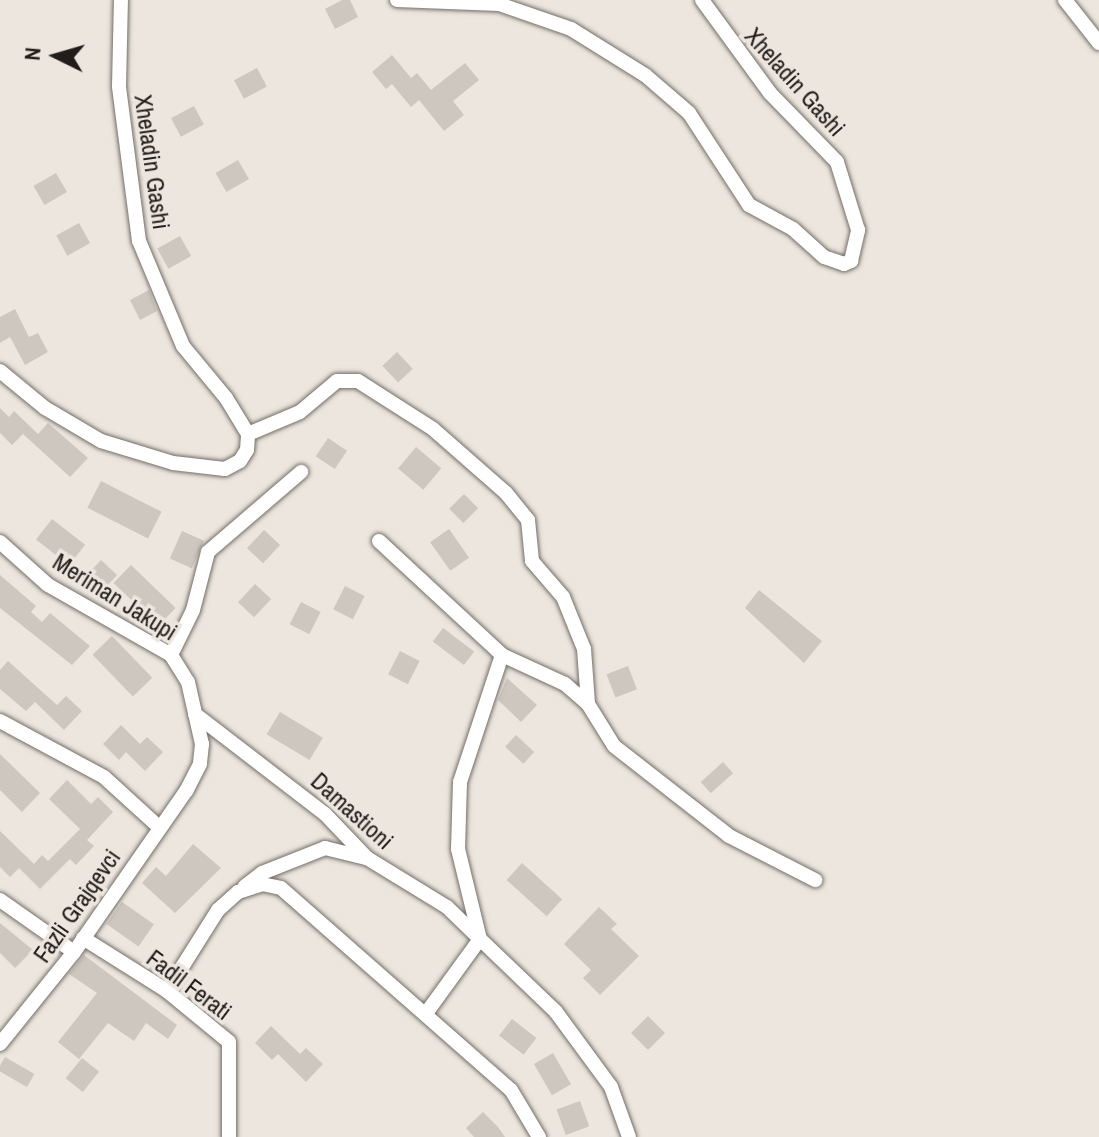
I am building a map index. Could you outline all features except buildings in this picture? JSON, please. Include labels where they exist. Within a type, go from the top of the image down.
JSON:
[{"type":"street","name":"Xheladin Gashi","points":[[121,0],[119,86],[139,241],[183,346],[248,434]]},
{"type":"street","name":"Xheladin Gashi","points":[[397,0],[499,4],[571,29],[645,75],[689,113],[749,205],[793,229],[824,257],[844,264],[851,261],[858,230],[837,162],[770,93],[702,0]]},
{"type":"street","points":[[1065,0],[1099,43]]},
{"type":"street","points":[[0,371],[45,408],[101,441],[173,463],[225,469],[240,461],[248,434],[300,412],[337,381],[358,381],[433,429],[506,493],[528,520],[532,561],[563,597],[584,649],[588,704]]},
{"type":"street","points":[[171,655],[193,610],[208,552],[301,472]]},
{"type":"street","points":[[379,541],[502,655],[565,684],[588,704],[614,746],[717,827],[815,880]]},
{"type":"street","name":"Meriman Jakupi","points":[[0,542],[48,585],[171,655],[188,682],[195,714],[200,764],[186,791]]},
{"type":"street","points":[[427,1012],[480,939],[458,849],[460,782],[502,655]]},
{"type":"street","name":"Damastioni","points":[[195,714],[325,814],[367,858],[447,907],[556,1012],[611,1087],[629,1137]]},
{"type":"street","points":[[0,721],[104,777],[159,827]]},
{"type":"street","name":"Fazli Grajqevci","points":[[0,1044],[74,952],[186,791]]},
{"type":"street","points":[[167,991],[218,910],[262,873],[325,848],[367,858]]},
{"type":"street","points":[[238,892],[262,884],[281,888],[427,1012],[511,1090],[539,1137]]},
{"type":"street","points":[[0,900],[74,952]]},
{"type":"street","name":"Fadil Ferati","points":[[83,938],[167,991],[229,1042],[229,1137]]}]
